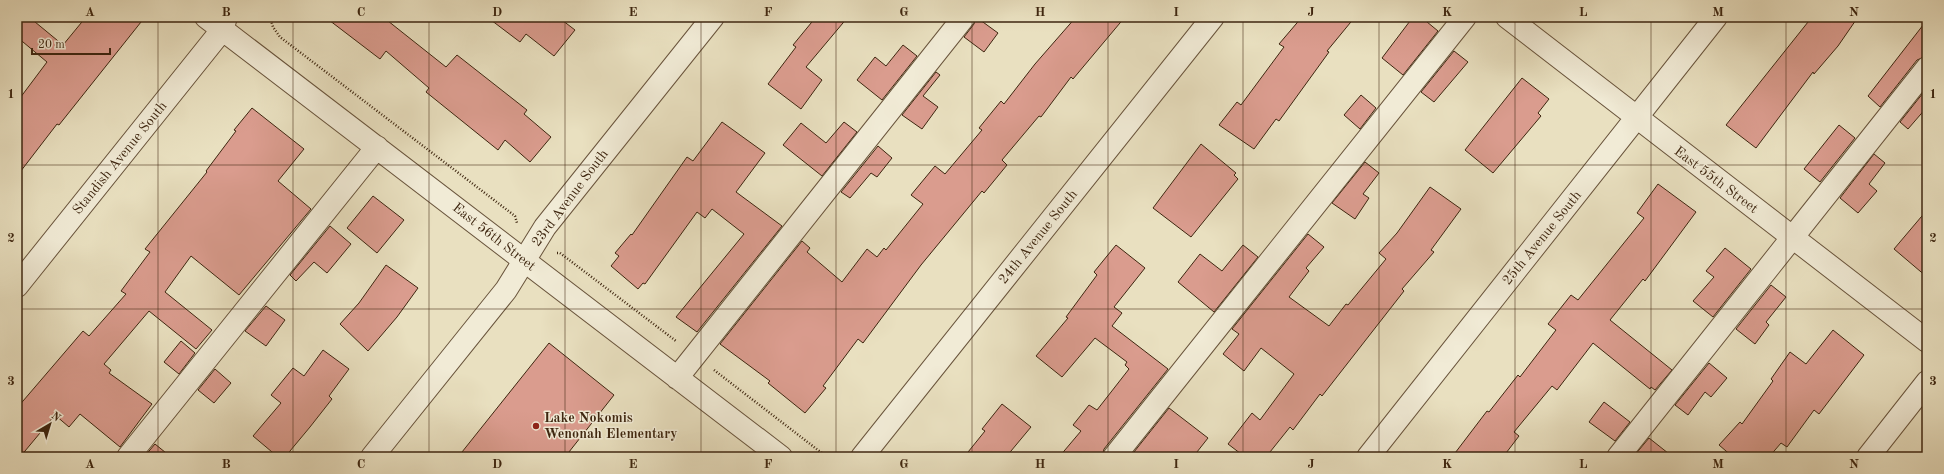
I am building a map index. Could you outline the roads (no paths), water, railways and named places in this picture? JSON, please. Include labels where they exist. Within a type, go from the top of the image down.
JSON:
[{"type":"street","name":"23rd Avenue South","points":[[372,457],[506,290],[545,227],[712,17]]},
{"type":"street","points":[[677,378],[964,17]]},
{"type":"street","name":"24th Avenue South","points":[[862,457],[1213,17]]},
{"type":"street","points":[[1114,457],[1465,17]]},
{"type":"street","name":"East 55th Street","points":[[1506,17],[1927,341]]},
{"type":"street","name":"25th Avenue South","points":[[1368,457],[1637,119],[1716,17]]},
{"type":"street","name":"East 56th Street","points":[[218,21],[377,147],[781,457]]},
{"type":"street","name":"Standish Avenue South","points":[[17,286],[218,21]]},
{"type":"street","points":[[1618,457],[1927,68]]},
{"type":"street","points":[[128,457],[377,147]]},
{"type":"street","points":[[1868,457],[1927,382]]},
{"type":"place","name":"Lake Nokomis Wenonah Elementary","points":[[536,426]]}]
